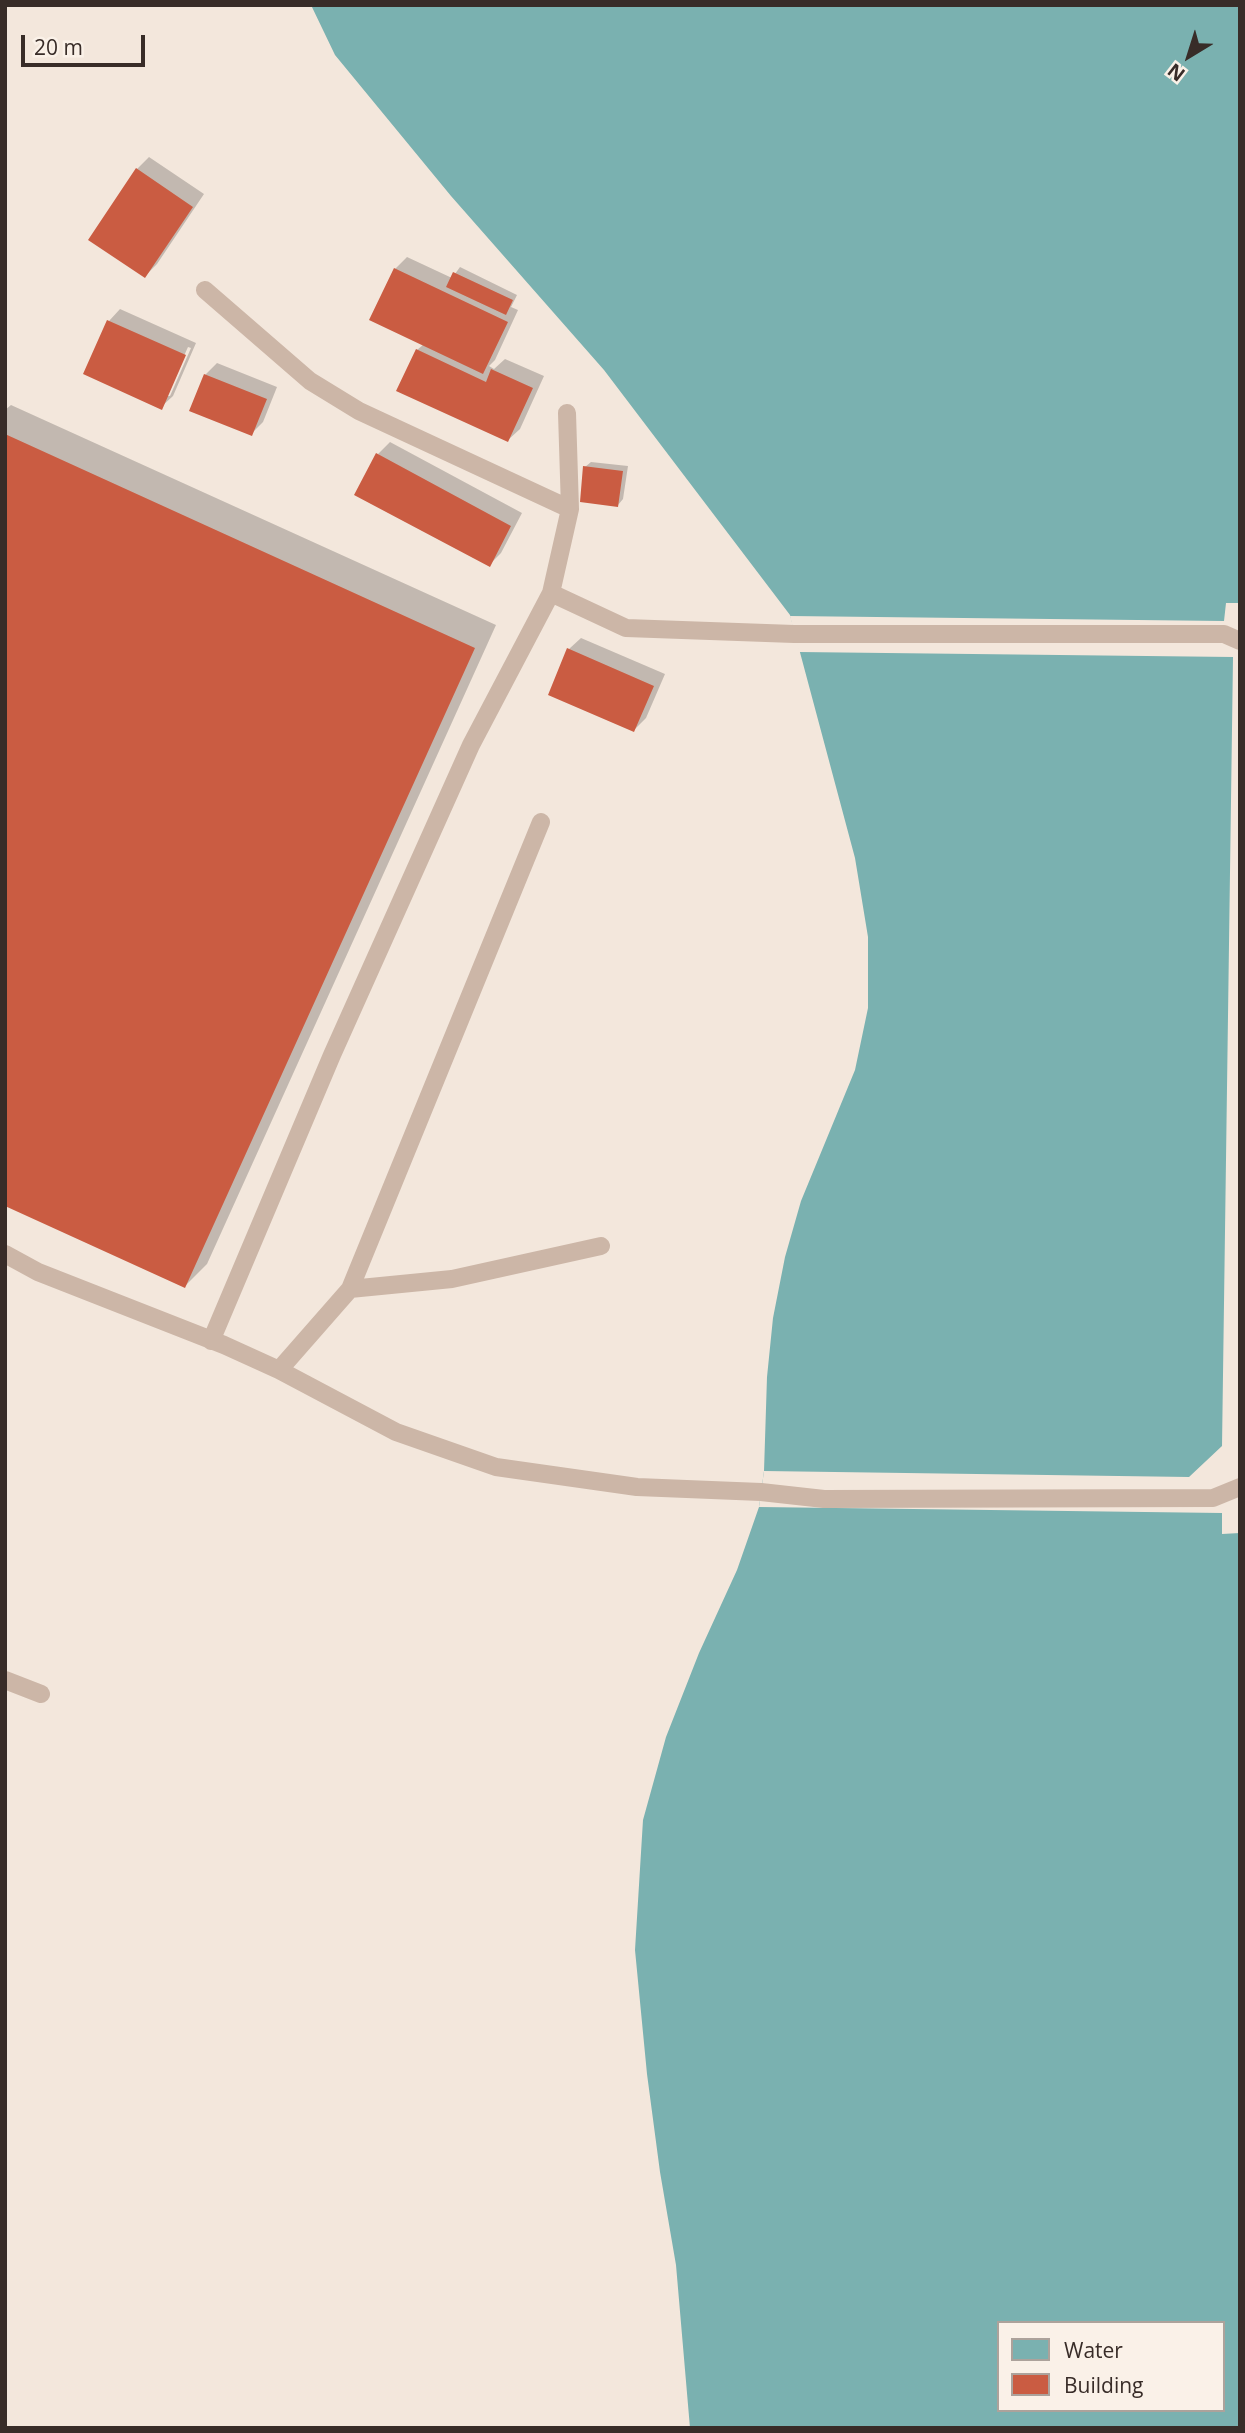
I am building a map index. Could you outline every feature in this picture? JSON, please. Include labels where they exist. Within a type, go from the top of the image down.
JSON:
[{"type":"lane","points":[[205,290],[310,381],[359,411],[570,509]]},
{"type":"lane","points":[[211,1341],[332,1055],[471,745],[551,593],[570,509],[567,413]]},
{"type":"lane","points":[[551,593],[626,628],[794,634],[1224,634],[1240,641]]},
{"type":"lane","points":[[279,1370],[350,1289],[541,822]]},
{"type":"lane","points":[[350,1289],[452,1279],[601,1246]]},
{"type":"lane","points":[[5,1254],[38,1272],[279,1370],[396,1432],[496,1467],[637,1487],[761,1492],[824,1499],[1213,1498],[1240,1487]]},
{"type":"lane","points":[[5,1680],[41,1694]]},
{"type":"water","points":[[311,5],[1240,5],[1240,2428],[690,2428],[676,2265],[647,2074],[635,1950],[643,1820],[666,1737],[699,1653],[737,1570],[759,1507],[764,1471],[767,1377],[773,1318],[785,1257],[801,1201],[855,1070],[868,1008],[868,937],[855,858],[790,615],[604,370],[451,196],[335,55]]},
{"type":"pier","points":[[1226,603],[1240,603],[1240,1533],[1222,1534],[1222,1513],[759,1507],[764,1471],[1189,1477],[1222,1446],[1233,657],[799,652],[790,616],[1224,621]]},
{"type":"building","points":[[136,168],[193,207],[145,278],[88,240]]},
{"type":"building","points":[[394,268],[508,322],[483,374],[369,320]]},
{"type":"building","points":[[453,272],[513,300],[506,315],[446,287]]},
{"type":"building","points":[[107,320],[186,355],[162,410],[83,374]]},
{"type":"building","points":[[416,349],[486,382],[491,369],[533,388],[508,442],[396,391]]},
{"type":"building","points":[[204,374],[267,399],[252,436],[189,411]]},
{"type":"building","points":[[5,434],[475,648],[185,1288],[5,1206]]},
{"type":"building","points":[[376,453],[511,526],[490,567],[354,495]]},
{"type":"building","points":[[583,466],[623,471],[618,507],[580,502]]},
{"type":"building","points":[[567,648],[654,686],[634,732],[548,695]]}]
